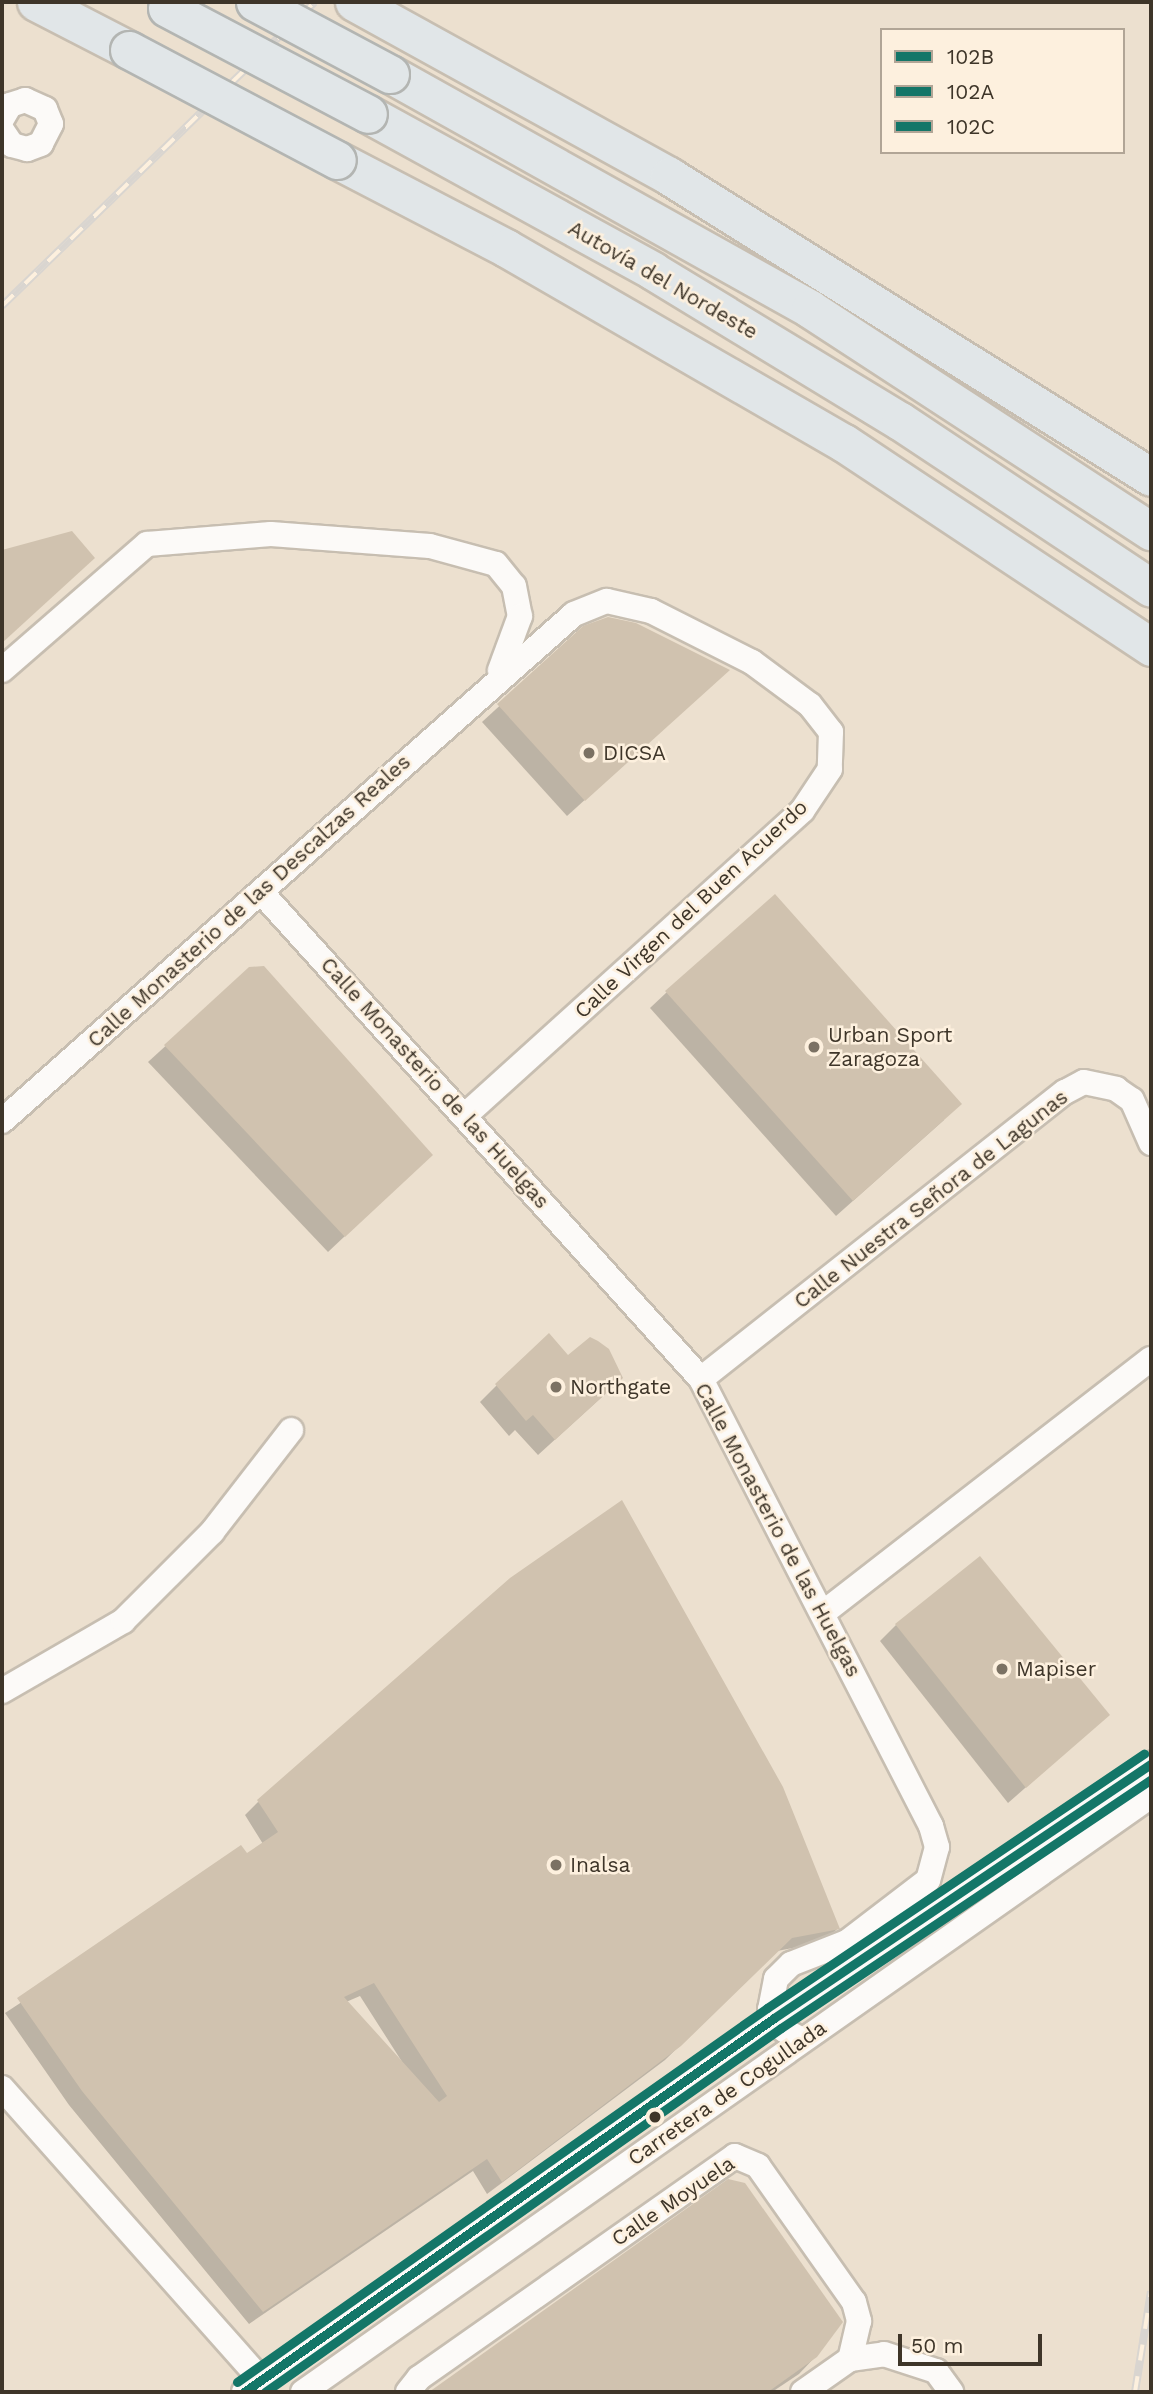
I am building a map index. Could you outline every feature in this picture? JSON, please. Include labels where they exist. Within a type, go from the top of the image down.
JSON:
[{"type":"highway","points":[[36,2],[518,254],[844,443],[1151,647]]},
{"type":"highway","points":[[255,2],[390,74],[810,309],[1151,531]]},
{"type":"highway","points":[[354,2],[681,183],[1151,477]]},
{"type":"highway","name":"Autovía del Nordeste","points":[[162,5],[368,114],[653,271],[900,421],[1151,588]]},
{"type":"street","points":[[2,118],[17,101],[33,100],[46,109],[51,124],[41,144],[27,149],[12,145],[2,130]]},
{"type":"street","points":[[2,670],[147,544],[271,534],[430,545],[496,564],[514,586],[520,616],[495,680]]},
{"type":"street","name":"Calle Virgen del Buen Acuerdo","points":[[466,1115],[802,811],[830,769],[834,749],[822,716],[752,662],[629,604],[591,605],[495,680]]},
{"type":"street","name":"Calle Monasterio de las Descalzas Reales","points":[[2,1121],[495,680]]},
{"type":"street","name":"Calle Monasterio de las Huelgas","points":[[261,892],[466,1115],[701,1379],[823,1612],[937,1847],[935,1866],[917,1891],[847,1942],[803,1959],[776,1979],[769,1999],[774,2018]]},
{"type":"street","name":"Calle Nuestra Señora de Lagunas","points":[[701,1379],[1065,1092],[1084,1082],[1116,1089],[1132,1100],[1151,1143]]},
{"type":"street","points":[[823,1612],[1151,1359]]},
{"type":"street","points":[[2,1691],[123,1621],[212,1532],[291,1430]]},
{"type":"street","name":"Carretera de Cogullada","points":[[252,2386],[774,2018],[949,1898],[1151,1765]]},
{"type":"street","name":"Carretera de Cogullada","points":[[310,2390],[968,1920],[1151,1796]]},
{"type":"street","points":[[774,2018],[802,2040]]},
{"type":"street","points":[[2,2088],[252,2386]]},
{"type":"street","name":"Calle Moyuela","points":[[408,2392],[419,2378],[735,2156],[758,2166],[854,2301],[859,2321],[849,2359]]},
{"type":"street","points":[[803,2392],[849,2359],[884,2354],[918,2362],[936,2371],[951,2392]]},
{"type":"building","points":[[72,531],[95,558],[2,643],[2,550]]},
{"type":"building","name":"DICSA","points":[[608,617],[636,623],[730,670],[585,801],[497,704],[583,626]]},
{"type":"building","name":"Urban Sport Zaragoza","points":[[775,894],[962,1104],[853,1201],[665,991]]},
{"type":"building","points":[[264,966],[433,1155],[345,1237],[164,1045],[249,967]]},
{"type":"building","name":"Northgate","points":[[549,1333],[568,1355],[590,1337],[598,1341],[609,1349],[623,1378],[555,1440],[533,1415],[526,1421],[495,1384]]},
{"type":"building","name":"Inalsa","points":[[622,1500],[783,1787],[840,1929],[792,1938],[681,2046],[502,2182],[487,2159],[263,2312],[82,2091],[17,1998],[241,1845],[247,1853],[278,1832],[257,1800],[510,1578]],"holes":[[[374,1983],[447,2096],[439,2102],[344,1997]]]},
{"type":"building","name":"Mapiser","points":[[980,1556],[1110,1715],[1026,1788],[895,1624]]},
{"type":"building","points":[[728,2179],[745,2183],[843,2322],[817,2357],[768,2392],[429,2392]]},
{"type":"railway","points":[[2,306],[315,2]]},
{"type":"railway","points":[[1135,2392],[1151,2291]]},
{"type":"transit line","name":"102C","points":[[237,2382],[767,2008],[1144,1754]]},
{"type":"transit line","name":"102B","points":[[244,2392],[774,2018],[1151,1764]]},
{"type":"transit line","name":"102A","points":[[265,2392],[781,2028],[1151,1779]]},
{"type":"place","name":"DICSA","points":[[589,753]]},
{"type":"place","name":"Urban Sport Zaragoza","points":[[814,1047]]},
{"type":"place","name":"Northgate","points":[[556,1387]]},
{"type":"place","name":"Mapiser","points":[[1002,1669]]},
{"type":"place","name":"Inalsa","points":[[556,1865]]}]
